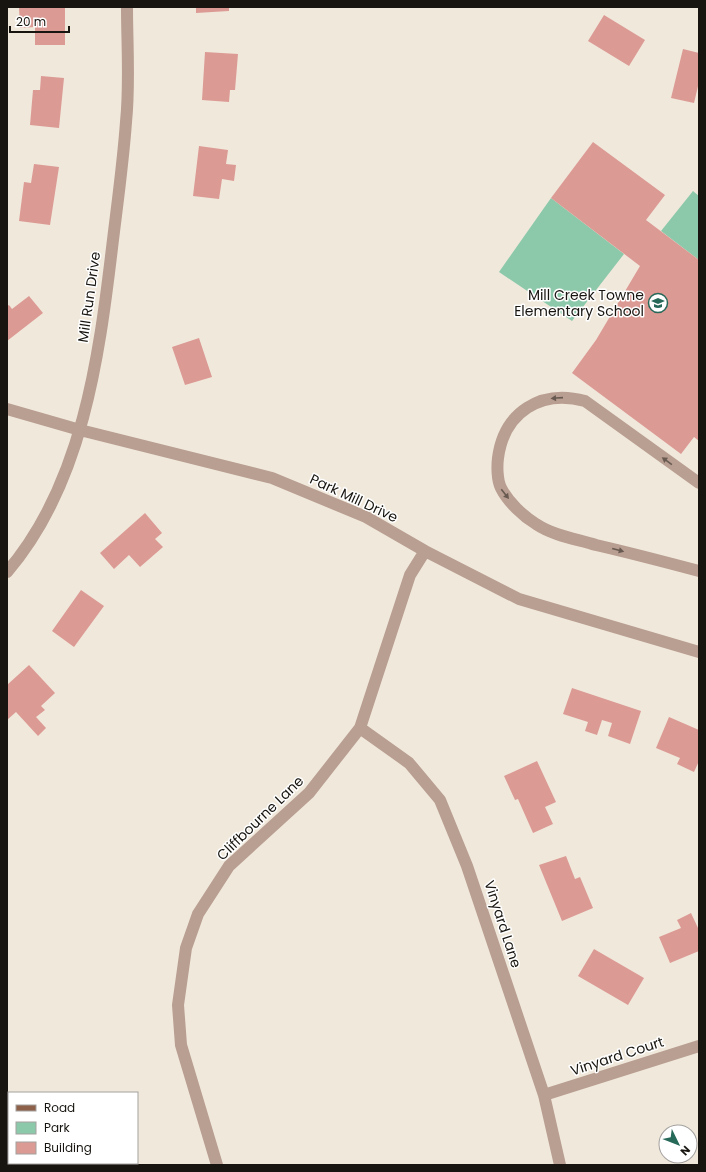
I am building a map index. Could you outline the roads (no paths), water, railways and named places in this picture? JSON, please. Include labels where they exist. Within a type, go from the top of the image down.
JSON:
[{"type":"street","name":"Mill Run Drive","points":[[7,572],[41,524],[66,475],[80,430],[104,316],[127,121],[127,7]]},
{"type":"street","points":[[699,483],[585,401],[572,398],[554,397],[535,404],[516,416],[506,430],[499,446],[497,465],[500,487],[515,507],[537,525],[560,535],[699,571]]},
{"type":"street","name":"Park Mill Drive","points":[[7,409],[80,430],[272,478],[366,517],[425,551],[519,599],[699,652]]},
{"type":"street","name":"Cliffbourne Lane","points":[[217,1165],[181,1044],[178,1005],[186,948],[198,914],[229,866],[309,793],[360,728],[410,575],[425,551]]},
{"type":"street","name":"Vinyard Lane","points":[[360,728],[409,763],[440,800],[467,866],[544,1095],[560,1165]]},
{"type":"street","name":"Vinyard Court","points":[[544,1095],[699,1046]]},
{"type":"place","name":"Mill Creek Towne Elementary School","points":[[658,303]]}]
